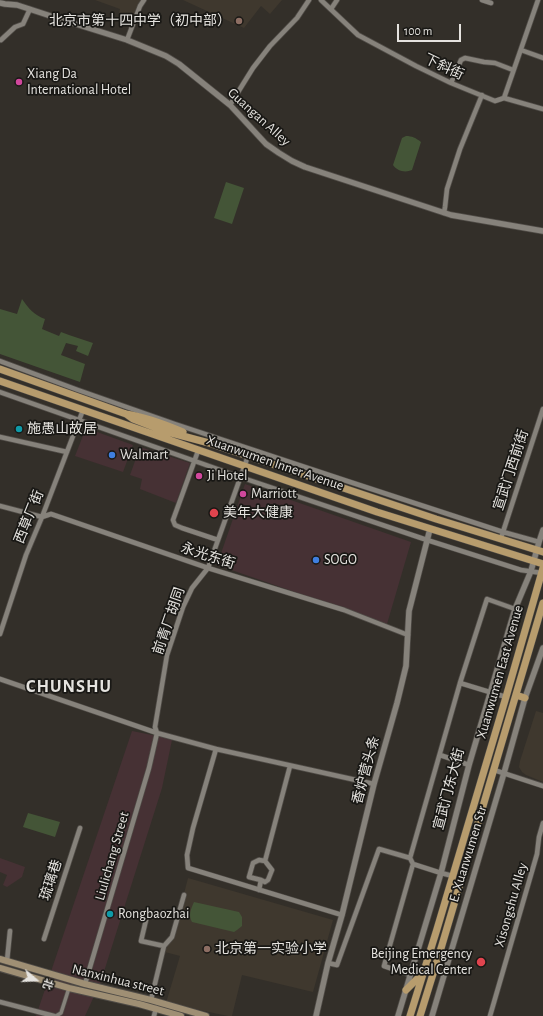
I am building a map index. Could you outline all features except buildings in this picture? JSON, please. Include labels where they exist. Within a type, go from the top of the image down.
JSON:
[{"type":"main road","name":"Xuanwumen Inner Avenue","points":[[0,369],[126,414],[133,419],[164,431],[209,443],[436,519],[502,535],[540,551]]},
{"type":"main road","name":"Xuanwumen Inner Avenue","points":[[0,381],[377,512],[543,564]]},
{"type":"main road","points":[[506,698],[542,572]]},
{"type":"main road","name":"Xuanwumen East Avenue","points":[[420,1016],[543,603]]},
{"type":"main road","points":[[516,695],[525,698]]},
{"type":"main road","name":"Xuanwumen East Avenue","points":[[410,1016],[506,698]]},
{"type":"main road","name":"Nanxinhua street","points":[[0,959],[85,984],[151,1000],[206,1016]]},
{"type":"main road","points":[[0,968],[69,988],[156,1008],[181,1016]]},
{"type":"main road","points":[[406,990],[423,973]]},
{"type":"street","points":[[12,0],[17,4]]},
{"type":"street","points":[[127,40],[144,0]]},
{"type":"street","points":[[230,105],[252,68],[270,46],[297,18],[310,0]]},
{"type":"street","name":"下斜街","points":[[321,0],[358,35],[451,83],[494,101],[504,98],[543,110]]},
{"type":"street","points":[[331,9],[337,0]]},
{"type":"street","points":[[482,0],[492,3]]},
{"type":"street","points":[[504,98],[538,0]]},
{"type":"street","points":[[0,2],[5,4],[17,4]]},
{"type":"street","name":"Guangan Alley","points":[[17,4],[62,20],[127,40],[161,54],[179,64],[230,105],[266,144],[292,161],[451,215],[543,231]]},
{"type":"street","points":[[1,40],[15,27],[24,24],[30,9]]},
{"type":"street","points":[[520,50],[543,58]]},
{"type":"street","points":[[451,83],[461,60],[464,58],[495,63],[513,70]]},
{"type":"street","points":[[444,213],[447,189],[460,149],[482,95]]},
{"type":"street","points":[[0,361],[78,390],[502,535],[541,542]]},
{"type":"street","points":[[0,392],[240,477],[427,540],[521,570],[542,572]]},
{"type":"street","name":"宣武门西前街","points":[[502,535],[543,409]]},
{"type":"street","name":"西草厂街","points":[[0,634],[26,555],[83,410]]},
{"type":"street","points":[[0,436],[67,452]]},
{"type":"street","points":[[198,451],[173,520],[175,525],[218,540]]},
{"type":"street","name":"前青厂胡同","points":[[157,733],[155,727],[167,655],[183,607],[192,588],[208,568],[248,456]]},
{"type":"street","name":"永光东街","points":[[0,506],[42,517],[51,514],[208,568],[344,610],[408,635]]},
{"type":"street","name":"香炉营头条","points":[[316,1016],[328,963],[342,915],[374,784],[398,703],[406,666],[409,610],[430,529]]},
{"type":"street","name":"宣武门东大街","points":[[398,1016],[441,874],[469,766],[515,608],[531,571],[533,561],[540,551],[543,530]]},
{"type":"street","points":[[410,975],[384,966],[413,864],[410,858],[460,683],[487,599],[515,608]]},
{"type":"street","points":[[525,698],[543,648]]},
{"type":"street","points":[[0,679],[157,733],[216,749],[374,784]]},
{"type":"street","points":[[460,683],[506,698]]},
{"type":"street","name":"E. Xuanwumen Str","points":[[432,1016],[525,698]]},
{"type":"street","name":"Liulichang Street","points":[[85,984],[149,768],[157,733]]},
{"type":"street","points":[[216,749],[193,828],[187,855],[188,868],[342,915]]},
{"type":"street","points":[[440,756],[469,766]]},
{"type":"street","points":[[265,861],[290,766]]},
{"type":"street","points":[[494,770],[543,786]]},
{"type":"street","name":"Xisongshu Alley","points":[[490,1016],[541,850],[539,837],[543,823]]},
{"type":"street","name":"琉璃巷","points":[[44,939],[80,828]]},
{"type":"street","points":[[328,963],[337,965],[378,849],[410,858]]},
{"type":"street","points":[[259,860],[265,861],[272,870],[268,880],[265,882],[249,877],[253,863],[259,860]]},
{"type":"street","points":[[413,864],[441,874],[453,876]]},
{"type":"street","points":[[259,890],[261,880]]},
{"type":"street","points":[[151,1000],[164,946],[172,938],[184,895]]},
{"type":"street","points":[[146,920],[140,941],[164,946]]},
{"type":"street","points":[[7,961],[10,931]]},
{"type":"street","points":[[0,1002],[55,1016],[61,1013],[69,988]]},
{"type":"street","points":[[154,1016],[156,1008]]},
{"type":"shaded area","points":[[95,0],[143,0],[134,19],[119,13],[120,9]]},
{"type":"shaded area","name":"北京市第十四中学（初中部）","points":[[183,0],[282,0],[270,14],[261,6],[244,28]]},
{"type":"shaded area","name":"Walmart","points":[[86,428],[133,445],[123,472],[75,456]]},
{"type":"shaded area","points":[[140,447],[190,463],[176,503],[140,489],[142,479],[130,475]]},
{"type":"shaded area","points":[[245,484],[411,542],[387,624],[217,565]]},
{"type":"shaded area","points":[[536,711],[543,713],[543,782],[526,775],[519,767]]},
{"type":"shaded area","points":[[132,731],[172,740],[162,788],[101,981],[85,1016],[36,1016]]},
{"type":"shaded area","points":[[0,858],[25,867],[22,877],[7,887],[3,885],[7,875],[0,872]]},
{"type":"shaded area","name":"北京第一实验小学","points":[[188,878],[333,920],[313,992],[242,975],[232,1016],[166,1003],[180,956],[165,952],[167,946],[172,940]]},
{"type":"green space","points":[[410,136],[421,142],[412,170],[409,171],[399,170],[393,165],[402,138]]},
{"type":"green space","points":[[226,182],[244,188],[232,224],[214,218]]},
{"type":"green space","points":[[22,299],[32,311],[45,319],[42,329],[59,336],[61,332],[93,343],[88,356],[76,351],[78,346],[66,343],[61,355],[85,364],[80,382],[0,354],[0,309],[17,314]]},
{"type":"green space","points":[[28,813],[60,822],[55,837],[23,827]]},
{"type":"green space","points":[[194,902],[239,912],[242,917],[242,926],[234,932],[192,922],[190,914]]},
{"type":"place","name":"北京市第十四中学（初中部）","points":[[239,21]]},
{"type":"place","name":"Xiang Da International Hotel","points":[[19,82]]},
{"type":"place","name":"施愚山故居","points":[[19,429]]},
{"type":"place","name":"Walmart","points":[[112,455]]},
{"type":"place","name":"Ji Hotel","points":[[199,476]]},
{"type":"place","name":"Marriott","points":[[243,494]]},
{"type":"place","name":"美年大健康","points":[[214,513]]},
{"type":"place","name":"SOGO","points":[[316,560]]},
{"type":"place","name":"Rongbaozhai","points":[[110,914]]},
{"type":"place","name":"北京第一实验小学","points":[[207,949]]},
{"type":"place","name":"Beijing Emergency Medical Center","points":[[481,962]]},
{"type":"district","name":"CHUNSHU","points":[[69,687]]}]
